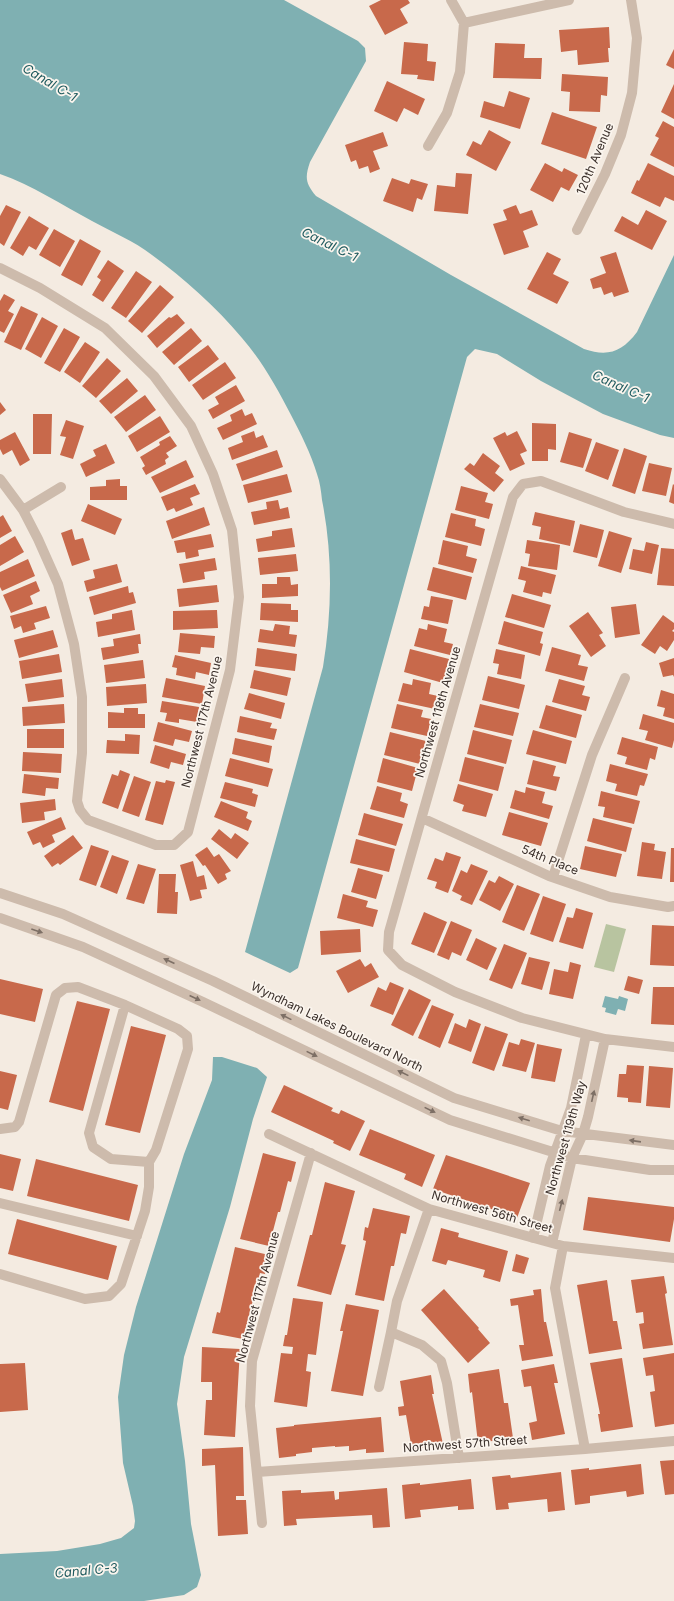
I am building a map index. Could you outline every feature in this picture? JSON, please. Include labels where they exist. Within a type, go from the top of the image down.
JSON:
[{"type":"street","points":[[428,146],[447,113],[460,72],[464,23],[451,0]]},
{"type":"street","points":[[464,23],[569,0]]},
{"type":"street","name":"120th Avenue","points":[[577,230],[605,174],[621,135],[632,93],[636,38],[631,0]]},
{"type":"street","name":"Northwest 117th Avenue","points":[[0,268],[40,288],[105,328],[154,376],[191,426],[213,474],[232,530],[239,597],[230,670],[188,832],[174,845],[156,845],[88,820],[80,810],[77,801],[82,753],[82,697],[74,644],[58,584],[23,510]]},
{"type":"street","points":[[0,479],[23,510],[61,486]]},
{"type":"street","name":"Northwest 118th Avenue","points":[[586,1035],[522,1018],[455,992],[402,965],[388,950],[389,932],[509,510],[513,497],[522,484],[541,481],[624,512],[674,524]]},
{"type":"street","points":[[553,877],[592,755],[625,678]]},
{"type":"street","name":"54th Place","points":[[422,818],[553,877],[610,897],[668,907],[674,906]]},
{"type":"street","name":"Wyndham Lakes Boulevard North","points":[[0,893],[63,914],[213,981],[454,1098],[562,1130],[674,1146]]},
{"type":"street","points":[[0,918],[83,947],[203,1002],[450,1120],[572,1158],[650,1170],[674,1170]]},
{"type":"street","points":[[0,1129],[15,1127],[19,1122],[56,995],[65,988],[78,987],[125,1005],[178,1029],[187,1036],[188,1049],[156,1150],[149,1162],[149,1187],[145,1211],[121,1284],[108,1296],[86,1299],[0,1274]]},
{"type":"street","points":[[125,1005],[89,1133],[93,1147],[110,1159],[149,1162]]},
{"type":"street","points":[[586,1035],[605,1039],[674,1047]]},
{"type":"street","name":"Northwest 119th Way","points":[[533,1238],[555,1152],[571,1108],[586,1035]]},
{"type":"street","name":"Northwest 119th Way","points":[[552,1243],[572,1158],[583,1134],[597,1079],[605,1039]]},
{"type":"street","name":"Northwest 56th Street","points":[[269,1134],[430,1209],[563,1246],[674,1258]]},
{"type":"street","name":"Northwest 117th Avenue","points":[[262,1523],[250,1406],[252,1361],[311,1153]]},
{"type":"street","points":[[0,1203],[137,1236]]},
{"type":"street","points":[[379,1387],[397,1301],[430,1209]]},
{"type":"street","points":[[563,1246],[555,1288],[585,1449]]},
{"type":"street","points":[[391,1332],[422,1345],[441,1361],[447,1382],[459,1458]]},
{"type":"street","name":"Northwest 57th Street","points":[[257,1472],[585,1449],[674,1441]]},
{"type":"green space","points":[[606,924],[626,929],[614,972],[594,967]]},
{"type":"water","name":"Canal C-1","points":[[0,0],[284,0],[358,41],[365,48],[366,61],[310,162],[307,172],[307,180],[312,191],[316,196],[451,275],[584,349],[600,353],[614,351],[626,344],[631,339],[637,332],[674,255],[674,438],[660,435],[603,414],[541,381],[497,354],[475,349],[467,357],[298,968],[290,973],[245,952],[323,667],[330,604],[330,563],[326,521],[318,477],[302,437],[269,375],[249,347],[211,304],[176,274],[138,245],[35,189],[0,174]]},
{"type":"water","points":[[605,996],[618,999],[619,996],[628,999],[625,1011],[618,1009],[616,1015],[605,1012],[606,1008],[602,1007]]},
{"type":"water","name":"Canal C-3","points":[[213,1057],[222,1057],[257,1068],[267,1077],[253,1119],[230,1207],[184,1357],[177,1404],[185,1461],[191,1524],[201,1575],[197,1587],[184,1595],[144,1601],[0,1601],[0,1554],[57,1551],[100,1544],[121,1538],[134,1528],[135,1521],[133,1506],[123,1463],[118,1397],[124,1355],[136,1307],[184,1154],[212,1080]]},
{"type":"building","points":[[381,0],[408,0],[410,3],[400,9],[408,23],[385,35],[369,6]]},
{"type":"building","points":[[609,27],[609,62],[578,65],[577,50],[561,52],[559,30]]},
{"type":"building","points":[[404,42],[428,44],[427,61],[436,62],[434,81],[417,79],[418,75],[401,74]]},
{"type":"building","points":[[495,43],[525,44],[524,58],[542,58],[541,79],[493,78]]},
{"type":"building","points":[[674,49],[674,69],[666,65]]},
{"type":"building","points":[[562,74],[608,77],[607,96],[601,95],[600,112],[569,111],[570,92],[561,91]]},
{"type":"building","points":[[387,81],[425,99],[418,115],[404,108],[397,122],[374,111]]},
{"type":"building","points":[[674,84],[674,119],[661,112]]},
{"type":"building","points":[[509,91],[530,98],[520,129],[480,117],[484,101],[504,107]]},
{"type":"building","points":[[552,112],[597,127],[586,159],[541,144]]},
{"type":"building","points":[[663,121],[674,127],[674,167],[650,155],[659,138],[655,136]]},
{"type":"building","points":[[489,130],[511,142],[496,171],[466,155],[473,141],[481,145]]},
{"type":"building","points":[[383,132],[388,146],[373,151],[380,169],[370,173],[368,166],[359,169],[356,160],[351,162],[345,145]]},
{"type":"building","points":[[545,163],[562,172],[564,168],[578,175],[569,191],[561,187],[553,202],[530,190]]},
{"type":"building","points":[[648,163],[674,176],[674,201],[665,197],[660,207],[631,193]]},
{"type":"building","points":[[456,173],[472,174],[468,214],[434,211],[437,185],[455,187]]},
{"type":"building","points":[[392,178],[409,184],[411,179],[428,184],[422,200],[417,198],[413,212],[383,201]]},
{"type":"building","points":[[6,205],[21,212],[4,246],[0,243],[0,216]]},
{"type":"building","points":[[516,205],[520,214],[532,210],[538,225],[523,231],[529,247],[504,255],[493,224],[507,220],[503,210]]},
{"type":"building","points":[[646,210],[667,221],[652,250],[614,231],[622,216],[638,225]]},
{"type":"building","points":[[29,216],[49,228],[36,250],[29,246],[23,256],[10,248]]},
{"type":"building","points":[[54,229],[75,241],[60,267],[39,255]]},
{"type":"building","points":[[80,239],[101,251],[82,286],[61,275]]},
{"type":"building","points":[[547,252],[561,259],[553,274],[569,282],[557,304],[527,289]]},
{"type":"building","points":[[616,252],[629,292],[614,297],[612,292],[604,295],[601,287],[593,289],[590,279],[606,273],[600,257]]},
{"type":"building","points":[[108,260],[124,271],[103,302],[92,295],[101,280],[97,277]]},
{"type":"building","points":[[136,271],[152,282],[126,318],[111,308]]},
{"type":"building","points":[[160,285],[174,297],[142,333],[128,321]]},
{"type":"building","points":[[4,294],[15,300],[8,311],[14,314],[4,333],[0,331],[0,301]]},
{"type":"building","points":[[21,306],[38,314],[21,350],[4,342]]},
{"type":"building","points":[[177,314],[185,323],[157,348],[147,336],[169,317],[171,318]]},
{"type":"building","points":[[42,317],[58,326],[41,358],[25,349]]},
{"type":"building","points":[[64,328],[80,337],[60,372],[44,363]]},
{"type":"building","points":[[191,328],[202,341],[174,365],[162,352]]},
{"type":"building","points":[[85,342],[100,352],[80,383],[64,372]]},
{"type":"building","points":[[208,345],[219,359],[189,382],[178,367]]},
{"type":"building","points":[[107,358],[121,371],[96,398],[82,386]]},
{"type":"building","points":[[225,362],[236,378],[203,400],[192,385]]},
{"type":"building","points":[[127,378],[138,391],[111,414],[99,401]]},
{"type":"building","points":[[236,385],[245,401],[213,419],[208,410],[219,404],[215,397]]},
{"type":"building","points":[[145,395],[156,410],[126,432],[114,417]]},
{"type":"building","points":[[0,402],[6,410],[0,415]]},
{"type":"building","points":[[242,409],[245,416],[252,413],[257,424],[223,440],[217,428],[232,421],[230,415]]},
{"type":"building","points":[[33,414],[52,414],[51,454],[33,454]]},
{"type":"building","points":[[160,416],[170,432],[137,452],[128,436]]},
{"type":"building","points":[[66,420],[84,426],[73,459],[60,455],[66,437],[60,436]]},
{"type":"building","points":[[532,423],[556,424],[556,450],[548,449],[548,461],[532,461]]},
{"type":"building","points":[[254,431],[256,438],[263,435],[268,447],[232,460],[228,448],[243,442],[241,436]]},
{"type":"building","points":[[517,431],[527,451],[520,454],[525,464],[510,471],[493,438],[505,432],[507,436]]},
{"type":"building","points":[[15,432],[30,460],[20,466],[12,450],[3,455],[0,449],[0,440]]},
{"type":"building","points":[[569,432],[592,439],[583,468],[560,462]]},
{"type":"building","points":[[170,436],[177,446],[166,453],[169,457],[165,460],[166,464],[146,475],[142,468],[145,466],[140,457],[160,445],[159,442]]},
{"type":"building","points":[[596,442],[619,450],[608,480],[585,471]]},
{"type":"building","points":[[106,444],[115,463],[86,477],[80,464],[96,456],[93,450]]},
{"type":"building","points":[[624,448],[647,456],[635,494],[612,486]]},
{"type":"building","points":[[277,450],[283,467],[242,481],[236,464]]},
{"type":"building","points":[[483,453],[500,466],[495,473],[504,480],[494,492],[464,469],[470,463],[474,466]]},
{"type":"building","points":[[186,460],[194,477],[160,493],[151,477]]},
{"type":"building","points":[[649,463],[672,468],[666,496],[642,491]]},
{"type":"building","points":[[287,474],[292,492],[248,503],[243,485]]},
{"type":"building","points":[[120,479],[120,486],[127,486],[127,500],[90,500],[90,487],[106,486],[106,480]]},
{"type":"building","points":[[195,484],[200,494],[190,498],[193,505],[176,512],[174,508],[167,511],[161,497]]},
{"type":"building","points":[[673,484],[674,485],[674,504],[669,502]]},
{"type":"building","points":[[461,486],[488,493],[485,502],[493,504],[489,519],[455,510]]},
{"type":"building","points":[[278,500],[280,509],[288,507],[290,518],[254,525],[251,512],[267,509],[266,502]]},
{"type":"building","points":[[88,504],[122,519],[115,535],[81,521]]},
{"type":"building","points":[[204,507],[210,525],[172,539],[166,521]]},
{"type":"building","points":[[535,512],[575,521],[570,546],[539,539],[541,527],[532,525]]},
{"type":"building","points":[[451,513],[476,519],[475,526],[485,529],[481,546],[445,537]]},
{"type":"building","points":[[3,515],[12,531],[0,538],[0,517]]},
{"type":"building","points":[[580,524],[604,530],[597,558],[573,552]]},
{"type":"building","points":[[292,528],[295,547],[258,552],[256,539],[272,536],[272,531]]},
{"type":"building","points":[[72,529],[75,540],[83,538],[90,560],[72,566],[61,533]]},
{"type":"building","points":[[609,531],[632,538],[621,573],[598,566]]},
{"type":"building","points":[[211,534],[214,547],[198,550],[199,556],[186,559],[185,552],[177,553],[174,541]]},
{"type":"building","points":[[15,536],[24,552],[0,566],[0,545]]},
{"type":"building","points":[[443,540],[468,546],[466,556],[477,559],[473,573],[438,564]]},
{"type":"building","points":[[527,540],[560,545],[557,570],[528,566],[530,554],[525,553]]},
{"type":"building","points":[[646,542],[659,545],[652,574],[629,569],[633,549],[644,551]]},
{"type":"building","points":[[661,548],[674,549],[674,586],[657,585]]},
{"type":"building","points":[[296,554],[298,571],[260,575],[258,558]]},
{"type":"building","points":[[215,558],[217,570],[204,572],[205,579],[183,583],[179,564]]},
{"type":"building","points":[[28,559],[35,576],[2,591],[0,587],[0,572]]},
{"type":"building","points":[[117,564],[122,582],[87,592],[84,581],[95,578],[93,570]]},
{"type":"building","points":[[521,566],[556,575],[551,594],[543,592],[542,597],[523,592],[526,581],[518,579]]},
{"type":"building","points":[[433,567],[472,577],[466,600],[427,590]]},
{"type":"building","points":[[277,577],[290,577],[291,585],[298,584],[298,596],[262,598],[262,584],[277,584]]},
{"type":"building","points":[[36,581],[40,591],[30,596],[33,604],[11,613],[3,595]]},
{"type":"building","points":[[217,585],[219,602],[179,607],[177,589]]},
{"type":"building","points":[[128,586],[129,593],[133,592],[136,603],[94,615],[89,597]]},
{"type":"building","points":[[512,594],[551,605],[544,628],[505,617]]},
{"type":"building","points":[[431,596],[453,600],[448,624],[421,619],[424,606],[429,607]]},
{"type":"building","points":[[261,603],[291,604],[291,610],[298,610],[298,622],[260,620]]},
{"type":"building","points":[[636,604],[640,634],[615,638],[611,607]]},
{"type":"building","points":[[46,606],[50,618],[34,623],[36,629],[23,633],[21,626],[14,629],[10,616]]},
{"type":"building","points":[[132,610],[135,630],[98,637],[96,622],[112,619],[112,614]]},
{"type":"building","points":[[217,610],[218,628],[173,630],[173,611]]},
{"type":"building","points":[[588,612],[603,633],[599,635],[606,646],[591,657],[569,626]]},
{"type":"building","points":[[663,615],[674,623],[674,629],[672,631],[674,632],[674,640],[667,651],[660,646],[655,654],[641,645]]},
{"type":"building","points":[[504,621],[543,632],[540,643],[543,644],[540,656],[498,644]]},
{"type":"building","points":[[275,624],[290,626],[289,634],[297,635],[295,647],[258,642],[260,629],[273,631]]},
{"type":"building","points":[[428,624],[447,629],[444,642],[453,644],[450,655],[414,646],[419,628],[427,630]]},
{"type":"building","points":[[53,630],[58,647],[19,658],[14,640]]},
{"type":"building","points":[[180,633],[215,636],[214,648],[201,647],[200,654],[178,652]]},
{"type":"building","points":[[140,634],[141,644],[138,644],[139,653],[103,660],[101,648],[114,646],[113,639]]},
{"type":"building","points":[[552,647],[581,655],[578,665],[588,667],[584,681],[545,671]]},
{"type":"building","points":[[257,648],[297,654],[295,671],[255,666]]},
{"type":"building","points":[[410,649],[449,659],[443,683],[404,672]]},
{"type":"building","points":[[496,649],[525,655],[521,679],[497,674],[499,664],[493,663]]},
{"type":"building","points":[[59,654],[62,672],[22,679],[19,661]]},
{"type":"building","points":[[175,655],[211,663],[209,675],[196,672],[195,679],[176,675],[177,668],[172,667]]},
{"type":"building","points":[[674,658],[674,677],[673,675],[663,677],[659,663]]},
{"type":"building","points":[[143,660],[145,678],[106,683],[104,665]]},
{"type":"building","points":[[254,670],[291,678],[287,696],[250,688]]},
{"type":"building","points":[[488,676],[525,685],[519,709],[482,700]]},
{"type":"building","points":[[166,678],[205,686],[202,704],[162,697]]},
{"type":"building","points":[[62,679],[64,697],[28,702],[25,684]]},
{"type":"building","points":[[413,679],[431,683],[429,694],[438,696],[435,709],[398,701],[403,683],[412,685]]},
{"type":"building","points":[[559,679],[585,686],[582,695],[590,697],[586,711],[552,702]]},
{"type":"building","points":[[146,684],[147,703],[107,706],[106,687]]},
{"type":"building","points":[[661,690],[674,694],[674,719],[663,716],[665,708],[657,706]]},
{"type":"building","points":[[249,693],[285,703],[281,719],[244,709]]},
{"type":"building","points":[[162,701],[199,707],[197,722],[179,719],[179,723],[165,721],[167,713],[160,712]]},
{"type":"building","points":[[64,704],[65,723],[23,726],[22,707]]},
{"type":"building","points":[[397,704],[423,710],[421,717],[431,719],[427,736],[391,728]]},
{"type":"building","points":[[480,704],[519,713],[513,736],[474,727]]},
{"type":"building","points":[[546,705],[582,715],[576,738],[539,728]]},
{"type":"building","points":[[124,708],[138,708],[138,714],[145,714],[145,728],[108,728],[108,712],[124,713]]},
{"type":"building","points":[[643,714],[674,723],[674,740],[672,748],[645,740],[648,731],[639,729]]},
{"type":"building","points":[[240,716],[272,723],[270,728],[277,729],[274,740],[237,732]]},
{"type":"building","points":[[158,722],[192,731],[189,742],[175,739],[173,746],[153,741]]},
{"type":"building","points":[[27,729],[64,729],[64,748],[27,748]]},
{"type":"building","points":[[473,730],[512,740],[506,764],[467,754]]},
{"type":"building","points":[[533,730],[572,741],[566,764],[526,754]]},
{"type":"building","points":[[390,732],[426,741],[420,764],[384,755]]},
{"type":"building","points":[[125,734],[140,735],[139,754],[106,753],[107,740],[125,741]]},
{"type":"building","points":[[622,737],[658,747],[655,760],[650,758],[647,770],[625,764],[627,757],[617,754]]},
{"type":"building","points":[[235,738],[272,746],[269,763],[232,754]]},
{"type":"building","points":[[155,745],[186,754],[183,765],[171,762],[169,769],[150,763]]},
{"type":"building","points":[[23,752],[62,754],[61,773],[22,771]]},
{"type":"building","points":[[465,757],[504,767],[498,791],[459,781]]},
{"type":"building","points":[[230,758],[273,769],[268,787],[225,776]]},
{"type":"building","points":[[383,758],[418,768],[412,791],[377,782]]},
{"type":"building","points":[[533,760],[556,766],[553,776],[560,777],[556,791],[527,784]]},
{"type":"building","points":[[610,764],[648,774],[644,786],[640,785],[637,796],[615,791],[617,784],[606,781]]},
{"type":"building","points":[[120,770],[130,774],[118,809],[102,803],[112,774],[118,776]]},
{"type":"building","points":[[24,774],[59,778],[58,789],[46,788],[45,796],[22,793]]},
{"type":"building","points":[[134,776],[151,782],[139,817],[122,811]]},
{"type":"building","points":[[166,780],[175,782],[163,825],[145,820],[156,781],[165,783]]},
{"type":"building","points":[[225,782],[253,789],[252,793],[258,795],[255,807],[220,798]]},
{"type":"building","points":[[458,784],[493,794],[486,817],[462,811],[464,805],[453,801]]},
{"type":"building","points":[[377,786],[402,793],[400,801],[408,804],[404,818],[370,809]]},
{"type":"building","points":[[526,787],[545,792],[542,803],[553,806],[549,819],[510,808],[515,790],[525,793]]},
{"type":"building","points":[[601,791],[640,801],[634,824],[603,817],[605,807],[598,806]]},
{"type":"building","points":[[55,799],[56,810],[44,812],[45,820],[22,823],[20,803]]},
{"type":"building","points":[[221,801],[248,812],[246,818],[252,821],[248,831],[214,817]]},
{"type":"building","points":[[509,812],[548,823],[541,846],[502,835]]},
{"type":"building","points":[[364,813],[403,824],[396,846],[358,835]]},
{"type":"building","points":[[61,817],[66,829],[52,835],[55,842],[43,848],[40,842],[33,845],[27,832]]},
{"type":"building","points":[[593,818],[632,828],[626,852],[587,841]]},
{"type":"building","points":[[219,829],[231,839],[235,833],[249,843],[237,859],[211,839]]},
{"type":"building","points":[[73,835],[83,848],[60,865],[58,863],[52,867],[44,856]]},
{"type":"building","points":[[356,839],[395,849],[389,872],[350,863]]},
{"type":"building","points":[[642,842],[655,844],[654,850],[666,852],[662,879],[637,876]]},
{"type":"building","points":[[91,845],[109,851],[96,886],[79,880]]},
{"type":"building","points":[[585,846],[622,854],[616,877],[580,869]]},
{"type":"building","points":[[207,847],[214,857],[219,854],[231,871],[225,874],[227,879],[218,884],[205,865],[203,866],[195,855]]},
{"type":"building","points":[[671,848],[674,848],[674,882],[670,882]]},
{"type":"building","points":[[446,852],[461,857],[448,893],[435,888],[437,882],[427,879],[435,858],[443,861]]},
{"type":"building","points":[[112,855],[129,861],[117,894],[100,887]]},
{"type":"building","points":[[193,861],[197,877],[204,875],[207,889],[200,890],[202,898],[190,901],[180,865]]},
{"type":"building","points":[[138,864],[156,869],[144,904],[126,899]]},
{"type":"building","points":[[471,864],[488,871],[472,905],[460,900],[462,896],[452,891],[461,870],[467,873]]},
{"type":"building","points":[[358,868],[383,875],[376,899],[351,892]]},
{"type":"building","points":[[159,874],[176,874],[175,892],[178,892],[177,914],[157,913]]},
{"type":"building","points":[[499,876],[514,884],[500,911],[479,900],[489,880],[495,883]]},
{"type":"building","points":[[517,885],[540,894],[524,931],[502,922]]},
{"type":"building","points":[[343,894],[368,901],[366,907],[378,910],[373,927],[337,918]]},
{"type":"building","points":[[543,896],[566,904],[553,942],[530,934]]},
{"type":"building","points":[[576,908],[593,913],[583,949],[559,942],[567,917],[573,918]]},
{"type":"building","points":[[424,912],[447,922],[434,953],[411,944]]},
{"type":"building","points":[[451,921],[472,930],[461,956],[452,952],[449,960],[437,955]]},
{"type":"building","points":[[652,925],[674,926],[674,966],[650,965]]},
{"type":"building","points":[[360,929],[361,952],[321,955],[320,931]]},
{"type":"building","points":[[476,938],[497,948],[487,970],[466,960]]},
{"type":"building","points":[[504,944],[527,953],[512,989],[489,980]]},
{"type":"building","points":[[529,957],[550,962],[542,990],[521,984]]},
{"type":"building","points":[[360,959],[365,967],[371,963],[379,977],[348,993],[336,971]]},
{"type":"building","points":[[570,962],[581,965],[573,999],[549,994],[554,969],[568,972]]},
{"type":"building","points":[[628,976],[643,980],[639,994],[624,990]]},
{"type":"building","points":[[0,979],[43,989],[35,1022],[0,1014]]},
{"type":"building","points":[[390,982],[404,988],[393,1015],[370,1006],[378,987],[386,991]]},
{"type":"building","points":[[653,987],[674,987],[674,1025],[651,1024]]},
{"type":"building","points":[[409,989],[431,1000],[413,1036],[391,1025]]},
{"type":"building","points":[[77,1001],[110,1009],[83,1111],[49,1102]]},
{"type":"building","points":[[432,1005],[454,1014],[440,1048],[418,1038]]},
{"type":"building","points":[[469,1019],[481,1024],[471,1052],[448,1043],[455,1023],[466,1028]]},
{"type":"building","points":[[131,1026],[166,1035],[140,1133],[105,1125]]},
{"type":"building","points":[[485,1026],[508,1034],[494,1071],[472,1063]]},
{"type":"building","points":[[521,1039],[535,1043],[526,1072],[502,1066],[509,1042],[519,1045]]},
{"type":"building","points":[[537,1044],[562,1049],[555,1082],[531,1078]]},
{"type":"building","points":[[627,1065],[644,1066],[641,1103],[628,1102],[628,1098],[617,1097],[619,1074],[626,1074]]},
{"type":"building","points":[[649,1066],[673,1068],[670,1108],[646,1106]]},
{"type":"building","points":[[0,1071],[17,1075],[8,1110],[0,1108]]},
{"type":"building","points":[[284,1085],[333,1108],[331,1111],[339,1114],[341,1110],[365,1121],[350,1151],[333,1143],[334,1141],[271,1112]]},
{"type":"building","points":[[370,1129],[435,1155],[422,1187],[404,1179],[406,1174],[359,1155]]},
{"type":"building","points":[[263,1153],[296,1162],[291,1182],[288,1181],[280,1212],[278,1212],[269,1246],[240,1239]]},
{"type":"building","points":[[0,1154],[21,1159],[13,1191],[0,1188]]},
{"type":"building","points":[[446,1155],[530,1183],[517,1218],[433,1189]]},
{"type":"building","points":[[36,1159],[138,1185],[129,1221],[27,1196]]},
{"type":"building","points":[[325,1182],[355,1191],[341,1244],[346,1245],[331,1295],[297,1286],[310,1235],[312,1235]]},
{"type":"building","points":[[588,1197],[674,1207],[674,1219],[670,1242],[583,1230]]},
{"type":"building","points":[[373,1208],[410,1216],[406,1234],[401,1233],[394,1266],[391,1266],[384,1301],[355,1295],[366,1241],[363,1240],[365,1227],[368,1228]]},
{"type":"building","points":[[17,1219],[117,1246],[108,1280],[8,1254]]},
{"type":"building","points":[[441,1228],[459,1233],[458,1237],[508,1251],[500,1282],[483,1277],[485,1270],[448,1260],[446,1265],[432,1261]]},
{"type":"building","points":[[235,1247],[269,1255],[265,1274],[260,1273],[243,1339],[212,1333],[217,1312],[220,1313]]},
{"type":"building","points":[[516,1254],[529,1258],[524,1274],[512,1271]]},
{"type":"building","points":[[664,1276],[667,1293],[665,1294],[673,1345],[643,1349],[639,1324],[644,1323],[643,1312],[636,1313],[631,1280]]},
{"type":"building","points":[[607,1280],[613,1321],[617,1321],[622,1349],[589,1354],[577,1285]]},
{"type":"building","points":[[444,1289],[479,1328],[478,1329],[490,1343],[468,1363],[421,1310]]},
{"type":"building","points":[[541,1289],[544,1322],[546,1322],[553,1356],[522,1361],[519,1345],[524,1345],[518,1305],[511,1306],[510,1299],[534,1295],[533,1290]]},
{"type":"building","points":[[293,1298],[323,1302],[316,1355],[308,1354],[306,1371],[311,1372],[307,1407],[274,1402],[281,1353],[292,1354],[293,1347],[283,1346],[285,1335],[287,1335]]},
{"type":"building","points":[[346,1304],[379,1310],[363,1396],[331,1391],[343,1331],[340,1331]]},
{"type":"building","points":[[202,1347],[240,1349],[235,1437],[204,1435],[206,1400],[212,1400],[212,1382],[201,1382]]},
{"type":"building","points":[[674,1353],[674,1424],[655,1427],[650,1392],[655,1391],[653,1375],[646,1376],[643,1358]]},
{"type":"building","points":[[622,1358],[633,1427],[601,1432],[598,1414],[600,1414],[590,1363]]},
{"type":"building","points":[[25,1363],[28,1410],[0,1412],[0,1364]]},
{"type":"building","points":[[554,1364],[558,1383],[554,1383],[565,1434],[532,1440],[529,1423],[537,1421],[531,1386],[524,1387],[521,1370]]},
{"type":"building","points":[[499,1369],[504,1403],[508,1403],[513,1438],[478,1443],[472,1392],[470,1393],[468,1374]]},
{"type":"building","points":[[431,1375],[434,1394],[432,1394],[443,1444],[412,1450],[406,1415],[399,1416],[398,1407],[404,1406],[400,1381]]},
{"type":"building","points":[[381,1417],[384,1452],[366,1453],[366,1449],[349,1451],[349,1446],[335,1446],[312,1448],[312,1452],[279,1458],[276,1428]]},
{"type":"building","points":[[243,1447],[244,1496],[236,1496],[236,1500],[246,1500],[248,1534],[218,1536],[215,1465],[202,1466],[202,1449]]},
{"type":"building","points":[[674,1460],[674,1494],[665,1495],[660,1461]]},
{"type":"building","points":[[641,1464],[644,1494],[627,1497],[626,1491],[590,1496],[590,1503],[575,1505],[571,1470],[589,1468],[589,1470]]},
{"type":"building","points":[[561,1472],[565,1510],[548,1512],[547,1499],[508,1503],[509,1509],[496,1510],[492,1477],[510,1475],[511,1478]]},
{"type":"building","points":[[471,1479],[474,1509],[458,1510],[458,1506],[420,1510],[421,1517],[405,1519],[402,1485],[420,1483],[420,1485]]},
{"type":"building","points":[[387,1488],[390,1527],[373,1528],[372,1515],[296,1519],[297,1525],[284,1526],[282,1491],[301,1490],[301,1493],[334,1491],[335,1500],[339,1499],[339,1492]]}]
